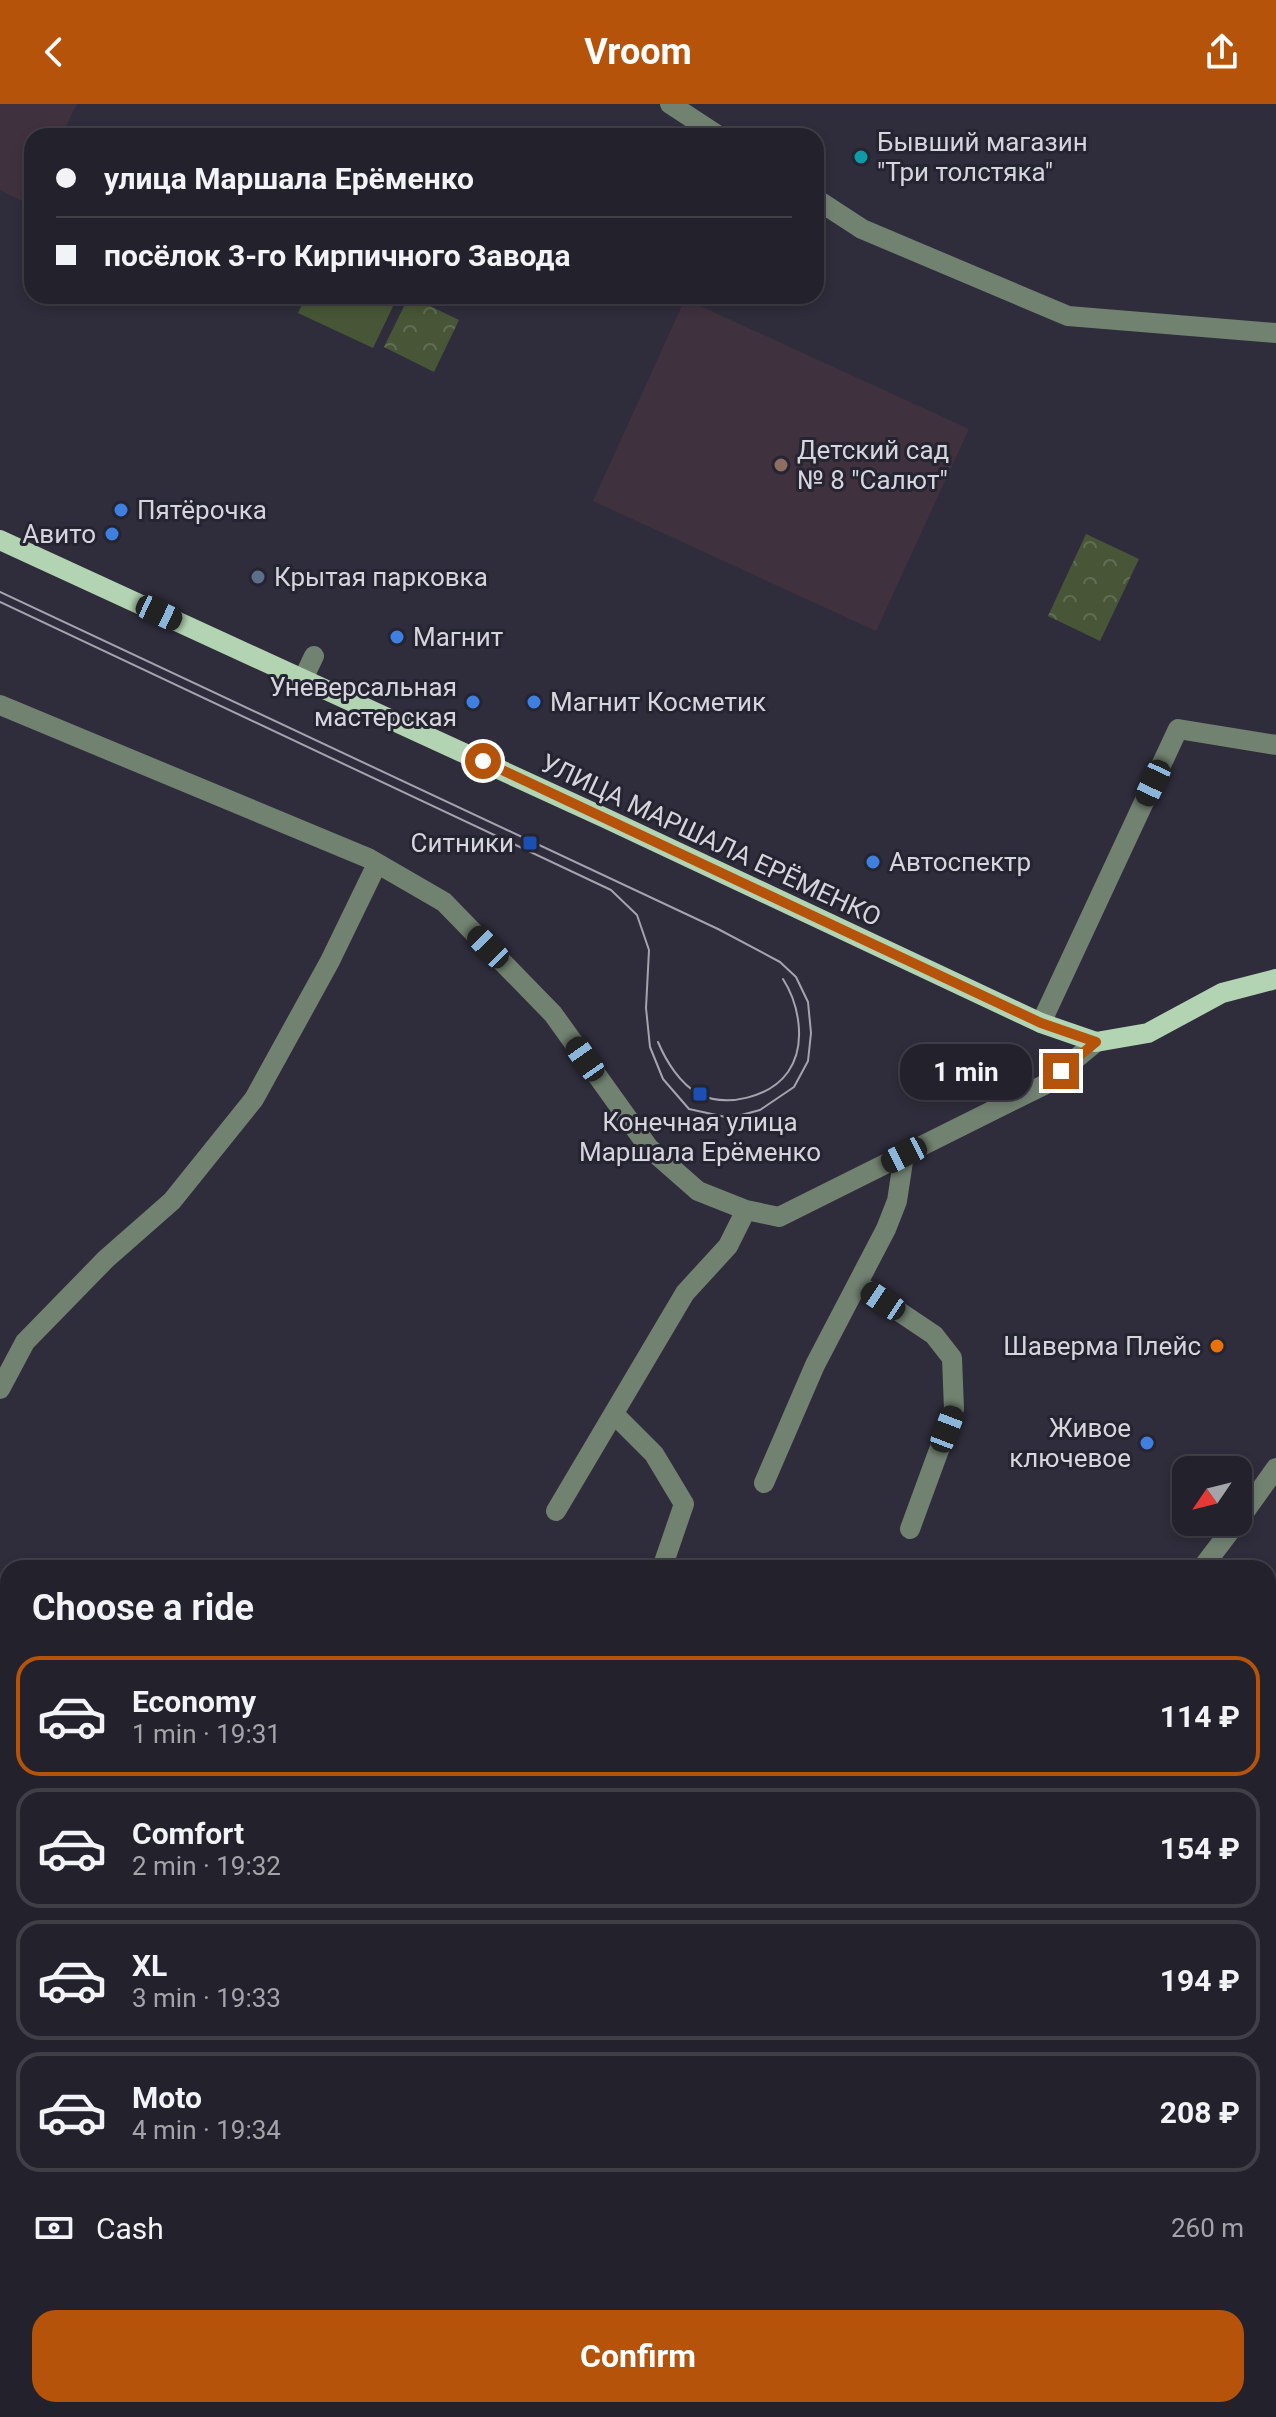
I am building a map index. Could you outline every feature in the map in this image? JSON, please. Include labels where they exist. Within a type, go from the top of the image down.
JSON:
[{"type":"main road","name":"УЛИЦА МАРШАЛА ЕРЁМЕНКО","points":[[0,540],[1041,1023],[1096,1042],[1148,1033],[1222,993],[1276,979]]},
{"type":"street","points":[[670,104],[707,128]]},
{"type":"street","points":[[824,204],[862,229],[1068,316],[1276,333]]},
{"type":"street","points":[[303,679],[314,656]]},
{"type":"street","points":[[0,705],[377,864],[444,902],[553,1014],[649,1148],[698,1191],[746,1210],[779,1217],[1044,1085],[1096,1042]]},
{"type":"street","points":[[1041,1023],[1178,729],[1276,745]]},
{"type":"street","points":[[0,1389],[25,1342],[106,1259],[172,1201],[254,1099],[330,961],[377,864]]},
{"type":"street","points":[[764,1483],[815,1365],[897,1201],[904,1155]]},
{"type":"street","points":[[556,1511],[685,1293],[728,1246],[746,1210]]},
{"type":"street","points":[[858,1284],[934,1335],[952,1358],[954,1409],[910,1529]]},
{"type":"street","points":[[614,1414],[654,1454],[684,1504],[665,1560]]},
{"type":"street","points":[[1252,1502],[1276,1468]]},
{"type":"street","points":[[1208,1560],[1227,1536]]},
{"type":"shaded area","points":[[0,104],[77,104],[65,128],[24,128],[24,202],[0,190]]},
{"type":"shaded area","name":"Детский сад № 8 \"Салют\"","points":[[683,304],[696,304],[969,429],[876,631],[593,501]]},
{"type":"green space","points":[[302,304],[394,304],[373,348],[298,313]]},
{"type":"green space","points":[[405,304],[426,304],[459,320],[434,372],[384,347]]},
{"type":"green space","points":[[1086,534],[1139,559],[1100,641],[1048,616]]},
{"type":"tram line","points":[[0,592],[718,929],[780,962],[796,977],[808,1002],[811,1033],[808,1061],[794,1087],[760,1110],[730,1118],[689,1109],[663,1079],[650,1047],[646,1008],[649,950],[637,915],[611,890],[0,602]]},
{"type":"tram line","points":[[658,1042],[674,1071],[699,1094],[722,1100],[759,1094],[788,1072],[797,1050],[797,1012],[783,979]]},
{"type":"place","name":"Бывший магазин \"Три толстяка\"","points":[[861,157]]},
{"type":"place","name":"Детский сад № 8 \"Салют\"","points":[[781,465]]},
{"type":"place","name":"Пятёрочка","points":[[121,510]]},
{"type":"place","name":"Авито","points":[[112,534]]},
{"type":"place","name":"Крытая парковка","points":[[258,577]]},
{"type":"place","name":"Магнит","points":[[397,637]]},
{"type":"place","name":"Уневерсальная мастерская","points":[[473,702]]},
{"type":"place","name":"Магнит Косметик","points":[[534,702]]},
{"type":"place","name":"Ситники","points":[[530,843]]},
{"type":"place","name":"Автоспектр","points":[[873,862]]},
{"type":"place","name":"Конечная улица Маршала Ерёменко","points":[[700,1094]]},
{"type":"place","name":"Шаверма Плейс","points":[[1217,1346]]},
{"type":"place","name":"Живое ключевое","points":[[1147,1443]]},
{"type":"route","points":[[483,761],[1041,1023],[1096,1042],[1061,1071]]}]
